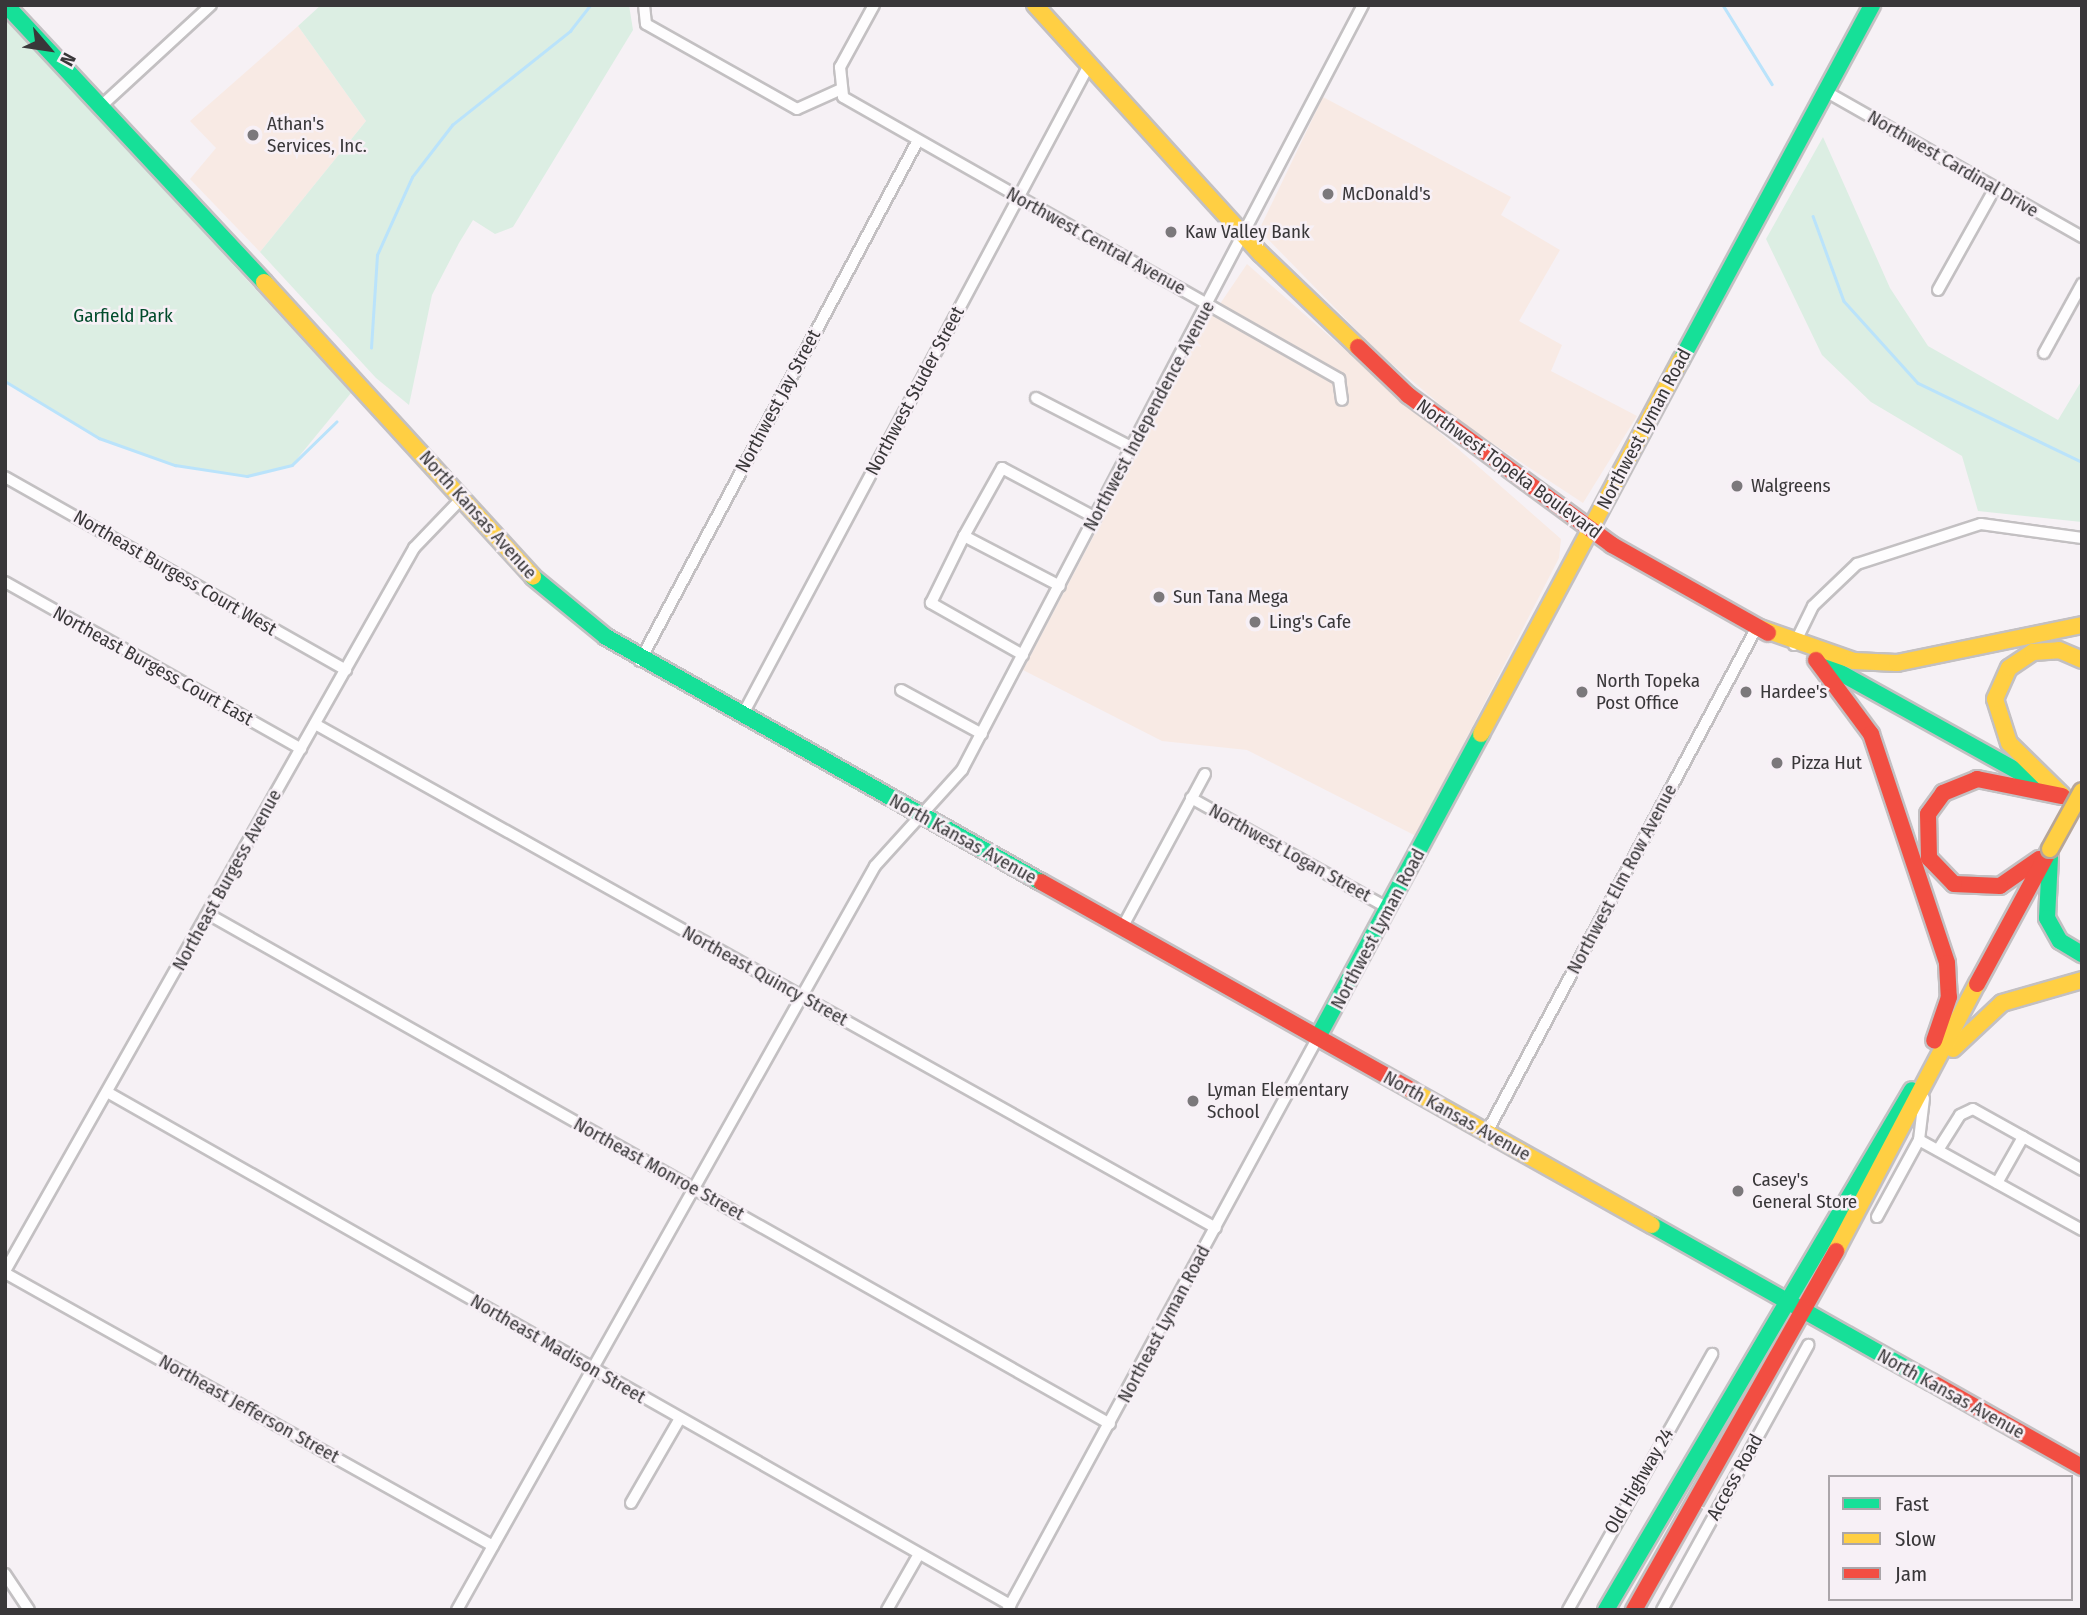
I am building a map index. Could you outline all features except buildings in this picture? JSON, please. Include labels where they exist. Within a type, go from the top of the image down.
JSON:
[{"type":"main road","name":"Northwest Topeka Boulevard","points":[[1035,5],[1245,235],[1408,395],[1589,529],[1757,627],[1795,644]]},
{"type":"main road","name":"Northwest Lyman Road","points":[[1318,1037],[1872,5]]},
{"type":"main road","name":"North Kansas Avenue","points":[[9,6],[99,108],[461,499],[520,567],[640,661],[1318,1037],[2082,1467]]},
{"type":"main road","points":[[1795,644],[1854,661],[1897,663],[2082,625]]},
{"type":"main road","points":[[1795,644],[1816,660],[2082,807]]},
{"type":"main road","points":[[2063,796],[2009,743],[1995,699],[2009,668],[2033,652],[2059,650],[2082,660]]},
{"type":"main road","points":[[1816,660],[1871,734],[1947,963],[1947,1009],[1921,1086]]},
{"type":"main road","points":[[2050,849],[2012,881],[1988,889],[1961,886],[1929,858],[1926,820],[1943,793],[1977,779],[2063,796]]},
{"type":"main road","points":[[1634,1610],[1804,1310],[1921,1086],[2082,791]]},
{"type":"main road","points":[[2050,849],[2047,918],[2060,941],[2082,954]]},
{"type":"main road","points":[[1606,1610],[1787,1301],[1921,1086],[1964,1032],[1987,1012],[2082,980]]},
{"type":"street","points":[[99,108],[211,5]]},
{"type":"street","points":[[644,5],[646,24],[797,109],[839,90],[840,67],[874,5]]},
{"type":"street","name":"Northwest Independence Avenue","points":[[457,1610],[875,866],[956,781],[1245,235],[1363,5]]},
{"type":"street","name":"Northwest Studer Street","points":[[742,716],[1089,65]]},
{"type":"street","name":"Northwest Central Avenue","points":[[839,90],[917,142],[1208,303],[1339,379],[1342,400]]},
{"type":"street","name":"Northwest Cardinal Drive","points":[[1825,91],[2082,237]]},
{"type":"street","name":"Northwest Jay Street","points":[[640,661],[917,142]]},
{"type":"street","points":[[1938,290],[1995,188]]},
{"type":"street","points":[[2044,353],[2082,284]]},
{"type":"street","points":[[1036,398],[1133,448]]},
{"type":"street","points":[[1023,655],[931,603],[964,536],[1002,468],[1096,518]]},
{"type":"street","name":"Northeast Burgess Court West","points":[[5,477],[346,670]]},
{"type":"street","name":"Northeast Burgess Avenue","points":[[5,1272],[422,535],[461,499]]},
{"type":"street","points":[[1795,644],[1821,595],[1857,564],[1981,524],[2082,538]]},
{"type":"street","points":[[964,536],[1060,586]]},
{"type":"street","name":"Northeast Burgess Court East","points":[[5,583],[300,749]]},
{"type":"street","name":"Northwest Elm Row Avenue","points":[[1487,1132],[1757,627]]},
{"type":"street","points":[[901,690],[982,734]]},
{"type":"street","name":"Northeast Quincy Street","points":[[315,724],[1216,1228]]},
{"type":"street","points":[[1122,928],[1205,774]]},
{"type":"street","name":"Northwest Logan Street","points":[[1191,798],[1388,908]]},
{"type":"street","name":"Northeast Monroe Street","points":[[208,914],[1110,1424]]},
{"type":"street","name":"Northeast Lyman Road","points":[[1009,1607],[1318,1037]]},
{"type":"street","points":[[1877,1217],[1919,1140],[1921,1086]]},
{"type":"street","name":"Northeast Madison Street","points":[[107,1092],[1009,1607]]},
{"type":"street","points":[[1938,1150],[1969,1109],[2082,1170]]},
{"type":"street","points":[[1997,1183],[2023,1137]]},
{"type":"street","points":[[1919,1140],[2082,1230]]},
{"type":"street","name":"Northeast Jefferson Street","points":[[5,1272],[493,1546]]},
{"type":"street","name":"Access Road","points":[[1662,1610],[1808,1345]]},
{"type":"street","name":"Old Highway 24","points":[[1568,1610],[1712,1354]]},
{"type":"street","points":[[631,1503],[680,1418]]},
{"type":"street","points":[[887,1610],[919,1554]]},
{"type":"street","points":[[5,1574],[29,1610]]},
{"type":"shaded area","points":[[298,26],[366,121],[260,252],[190,179],[216,148],[190,121]]},
{"type":"shaded area","points":[[1323,97],[1511,197],[1501,215],[1560,250],[1519,321],[1562,345],[1551,371],[1637,416],[1583,503],[1466,426],[1380,354],[1259,230]]},
{"type":"shaded area","points":[[1247,264],[1561,539],[1559,558],[1416,836],[1247,750],[1162,741],[1023,670],[1203,329]]},
{"type":"green space","points":[[321,5],[629,5],[633,30],[513,227],[495,234],[473,220],[459,243],[432,295],[409,405],[376,378],[260,252],[366,121],[298,26]]},
{"type":"green space","name":"Garfield Park","points":[[5,17],[351,393],[292,465],[247,476],[175,465],[99,438],[5,381]]},
{"type":"green space","points":[[1823,137],[1890,288],[1928,346],[2058,420],[2082,380],[2082,522],[1978,511],[1962,456],[1871,402],[1822,355],[1766,239]]},
{"type":"waterway","points":[[371,348],[377,255],[412,177],[452,125],[570,31],[590,5]]},
{"type":"waterway","points":[[1723,5],[1772,84]]},
{"type":"waterway","points":[[1813,216],[1844,301],[1918,383],[2082,462]]},
{"type":"waterway","points":[[5,381],[99,438],[175,465],[247,476],[292,465],[336,422]]},
{"type":"traffic: fast","points":[[6,5],[264,282]]},
{"type":"traffic: fast","points":[[1681,360],[1872,5]]},
{"type":"traffic: fast","points":[[533,577],[606,637],[1041,882]]},
{"type":"traffic: fast","points":[[1817,660],[2053,791]]},
{"type":"traffic: fast","points":[[1318,1037],[1481,734]]},
{"type":"traffic: fast","points":[[2050,857],[2047,918],[2060,941],[2082,954]]},
{"type":"traffic: fast","points":[[1606,1610],[1912,1090]]},
{"type":"traffic: fast","points":[[1652,1225],[1931,1382]]},
{"type":"traffic: slow","points":[[1035,5],[1261,254],[1358,347]]},
{"type":"traffic: slow","points":[[264,282],[533,577]]},
{"type":"traffic: slow","points":[[1481,734],[1681,360]]},
{"type":"traffic: slow","points":[[1757,627],[1854,661],[1897,663],[2082,625]]},
{"type":"traffic: slow","points":[[2062,795],[2009,743],[1995,699],[2009,668],[2033,652],[2059,650],[2082,660]]},
{"type":"traffic: slow","points":[[2050,849],[2082,791]]},
{"type":"traffic: slow","points":[[1953,1049],[2002,1003],[2082,980]]},
{"type":"traffic: slow","points":[[1836,1251],[1977,984]]},
{"type":"traffic: slow","points":[[1411,1090],[1652,1225]]},
{"type":"traffic: jam","points":[[1358,347],[1408,395],[1612,545],[1768,633]]},
{"type":"traffic: jam","points":[[1816,660],[1871,734],[1947,963],[1949,997],[1934,1041]]},
{"type":"traffic: jam","points":[[2039,859],[2000,886],[1954,884],[1929,858],[1928,814],[1943,793],[1977,779],[2062,796]]},
{"type":"traffic: jam","points":[[1977,984],[2050,849]]},
{"type":"traffic: jam","points":[[1041,882],[1411,1090]]},
{"type":"traffic: jam","points":[[1634,1610],[1836,1251]]},
{"type":"traffic: jam","points":[[1931,1382],[2082,1467]]},
{"type":"place","name":"Athan's Services, Inc.","points":[[253,135]]},
{"type":"place","name":"McDonald's","points":[[1328,194]]},
{"type":"place","name":"Kaw Valley Bank","points":[[1171,232]]},
{"type":"place","name":"Walgreens","points":[[1737,486]]},
{"type":"place","name":"Sun Tana Mega","points":[[1159,597]]},
{"type":"place","name":"Ling's Cafe","points":[[1255,622]]},
{"type":"place","name":"North Topeka Post Office","points":[[1582,692]]},
{"type":"place","name":"Hardee's","points":[[1746,692]]},
{"type":"place","name":"Pizza Hut","points":[[1777,763]]},
{"type":"place","name":"Lyman Elementary School","points":[[1193,1101]]},
{"type":"place","name":"Casey's General Store","points":[[1738,1191]]}]
